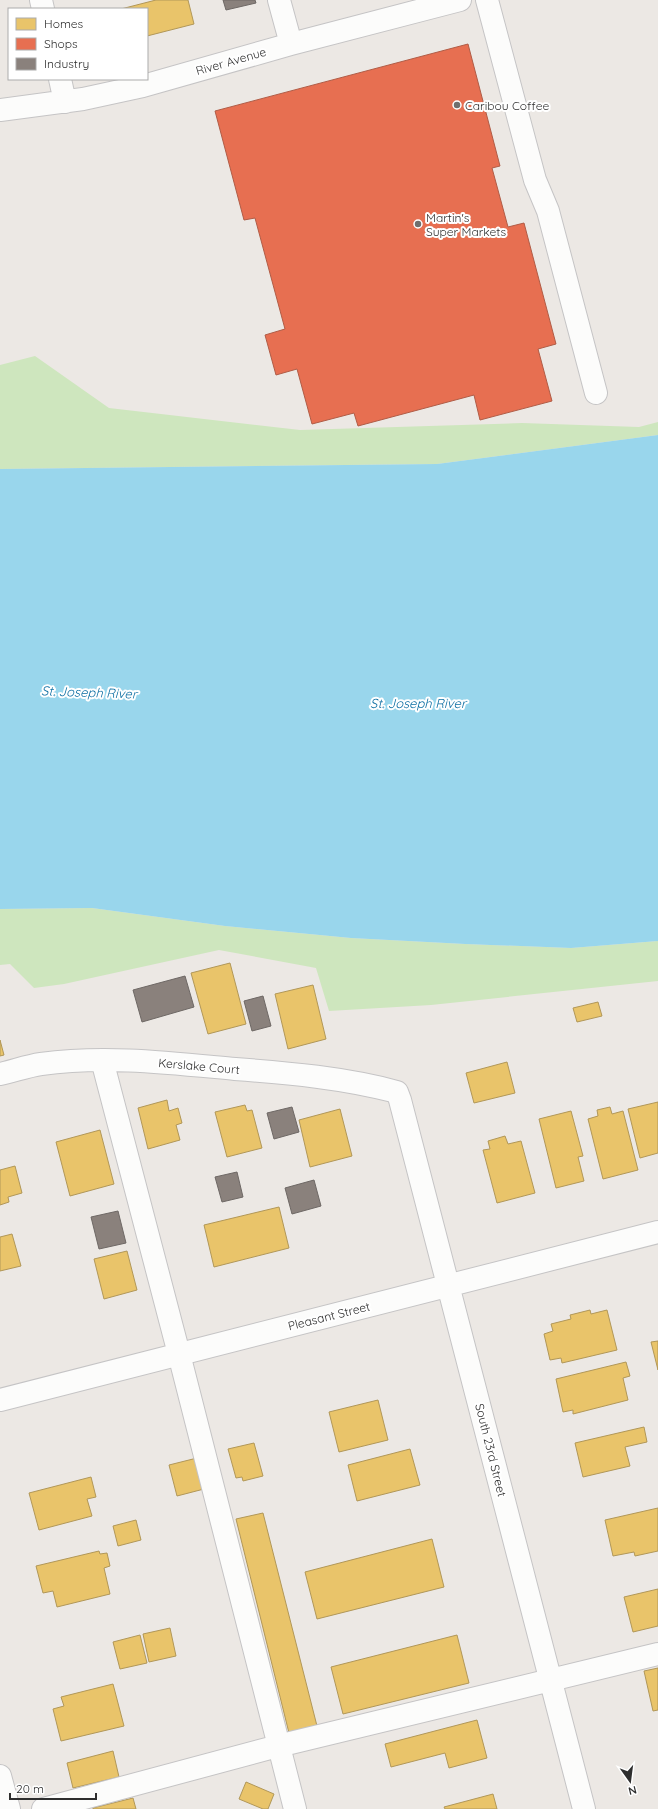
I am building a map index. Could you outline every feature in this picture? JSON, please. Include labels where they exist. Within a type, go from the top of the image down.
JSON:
[{"type":"street","points":[[279,0],[291,44]]},
{"type":"street","name":"River Avenue","points":[[0,110],[65,102],[143,86],[291,44],[460,0]]},
{"type":"street","points":[[487,0],[535,180],[548,210],[596,394]]},
{"type":"street","points":[[60,80],[65,102]]},
{"type":"street","points":[[102,1060],[179,1354],[295,1809]]},
{"type":"street","name":"Kerslake Court","points":[[0,1074],[40,1064],[102,1060],[138,1060],[259,1071],[369,1085],[397,1092]]},
{"type":"street","name":"South 23rd Street","points":[[397,1092],[584,1809]]},
{"type":"street","name":"Pleasant Street","points":[[0,1400],[658,1232]]},
{"type":"street","points":[[43,1809],[278,1746],[658,1654]]},
{"type":"street","points":[[0,1776],[9,1809]]},
{"type":"green space","points":[[35,356],[109,408],[300,430],[522,423],[639,427],[658,422],[658,435],[437,464],[0,469],[0,365]]},
{"type":"green space","points":[[92,908],[225,926],[351,938],[571,948],[658,941],[658,981],[431,1005],[329,1011],[316,968],[219,950],[64,984],[34,988],[10,964],[0,965],[0,909]]},
{"type":"water","name":"St. Joseph River","points":[[658,435],[658,941],[571,948],[465,944],[351,938],[225,926],[92,908],[0,909],[0,469],[437,464]]},
{"type":"building: Homes","points":[[156,0],[188,0],[194,24],[148,36],[148,8],[125,8]]},
{"type":"building: Homes","points":[[230,963],[246,1024],[208,1034],[191,973]]},
{"type":"building: Homes","points":[[313,985],[326,1039],[288,1049],[275,994]]},
{"type":"building: Homes","points":[[598,1002],[602,1016],[577,1022],[573,1008]]},
{"type":"building: Homes","points":[[0,1040],[4,1055],[0,1056]]},
{"type":"building: Homes","points":[[507,1062],[515,1093],[474,1103],[466,1073]]},
{"type":"building: Homes","points":[[167,1100],[169,1111],[178,1108],[182,1123],[176,1125],[180,1140],[148,1149],[138,1108]]},
{"type":"building: Homes","points":[[658,1102],[658,1153],[640,1158],[628,1109]]},
{"type":"building: Homes","points":[[245,1105],[247,1111],[252,1110],[262,1148],[227,1157],[215,1112]]},
{"type":"building: Homes","points":[[610,1107],[612,1114],[623,1111],[638,1170],[603,1179],[588,1119],[598,1116],[597,1110]]},
{"type":"building: Homes","points":[[340,1109],[352,1156],[310,1167],[299,1120]]},
{"type":"building: Homes","points":[[571,1111],[583,1156],[578,1157],[584,1181],[556,1188],[539,1119]]},
{"type":"building: Homes","points":[[100,1130],[114,1184],[70,1196],[56,1142]]},
{"type":"building: Homes","points":[[505,1136],[508,1144],[521,1141],[535,1193],[497,1203],[483,1150],[490,1149],[488,1141]]},
{"type":"building: Homes","points":[[15,1166],[22,1193],[8,1197],[9,1202],[0,1205],[0,1170]]},
{"type":"building: Homes","points":[[279,1207],[289,1248],[214,1267],[204,1225]]},
{"type":"building: Homes","points":[[12,1234],[21,1266],[0,1271],[0,1237]]},
{"type":"building: Homes","points":[[127,1251],[137,1290],[104,1299],[94,1259]]},
{"type":"building: Homes","points":[[590,1310],[591,1314],[607,1310],[617,1350],[562,1363],[561,1358],[550,1360],[544,1334],[553,1331],[551,1324],[571,1319],[570,1315]]},
{"type":"building: Homes","points":[[658,1341],[658,1370],[651,1342]]},
{"type":"building: Homes","points":[[626,1362],[630,1376],[623,1378],[628,1400],[573,1414],[573,1410],[563,1412],[556,1379]]},
{"type":"building: Homes","points":[[378,1400],[388,1440],[339,1452],[329,1412]]},
{"type":"building: Homes","points":[[644,1427],[647,1442],[625,1447],[630,1466],[583,1477],[575,1443]]},
{"type":"building: Homes","points":[[254,1443],[263,1476],[243,1481],[242,1477],[236,1478],[228,1449]]},
{"type":"building: Homes","points":[[410,1449],[420,1485],[357,1501],[348,1465]]},
{"type":"building: Homes","points":[[197,1458],[204,1489],[177,1496],[169,1465]]},
{"type":"building: Homes","points":[[91,1477],[96,1497],[87,1499],[92,1516],[39,1530],[29,1493]]},
{"type":"building: Homes","points":[[658,1508],[658,1551],[635,1556],[634,1552],[613,1556],[605,1520]]},
{"type":"building: Homes","points":[[263,1513],[317,1726],[289,1733],[236,1519]]},
{"type":"building: Homes","points":[[136,1520],[141,1540],[118,1546],[113,1526]]},
{"type":"building: Homes","points":[[432,1539],[444,1587],[317,1619],[305,1572]]},
{"type":"building: Homes","points":[[99,1551],[100,1554],[107,1553],[110,1566],[104,1568],[110,1594],[57,1607],[53,1591],[43,1593],[36,1566]]},
{"type":"building: Homes","points":[[658,1589],[658,1626],[633,1632],[624,1597]]},
{"type":"building: Homes","points":[[170,1628],[176,1656],[149,1662],[143,1634]]},
{"type":"building: Homes","points":[[140,1635],[147,1663],[120,1669],[113,1642]]},
{"type":"building: Homes","points":[[457,1635],[469,1683],[343,1714],[331,1667]]},
{"type":"building: Homes","points":[[658,1668],[658,1710],[653,1711],[644,1671]]},
{"type":"building: Homes","points":[[113,1684],[124,1726],[61,1741],[53,1709],[64,1706],[61,1697]]},
{"type":"building: Homes","points":[[477,1720],[487,1758],[449,1768],[445,1753],[391,1767],[385,1744]]},
{"type":"building: Homes","points":[[113,1751],[119,1777],[73,1788],[67,1763]]},
{"type":"building: Homes","points":[[246,1782],[274,1794],[268,1809],[263,1809],[239,1799]]},
{"type":"building: Homes","points":[[493,1794],[497,1809],[445,1809],[444,1807]]},
{"type":"building: Homes","points":[[133,1798],[136,1809],[93,1809],[93,1808]]},
{"type":"building: Shops","points":[[468,44],[500,166],[492,168],[508,227],[524,223],[556,344],[538,349],[552,401],[480,420],[474,395],[358,426],[354,413],[312,424],[297,369],[276,375],[265,335],[285,329],[255,218],[244,220],[215,111]]},
{"type":"building: Industry","points":[[223,0],[255,0],[256,3],[226,10]]},
{"type":"building: Industry","points":[[185,976],[194,1007],[142,1022],[133,990]]},
{"type":"building: Industry","points":[[263,996],[271,1026],[252,1031],[244,1001]]},
{"type":"building: Industry","points":[[292,1107],[299,1132],[274,1139],[267,1113]]},
{"type":"building: Industry","points":[[237,1172],[243,1197],[222,1202],[215,1177]]},
{"type":"building: Industry","points":[[314,1180],[321,1206],[292,1214],[285,1188]]},
{"type":"building: Industry","points":[[118,1211],[126,1243],[99,1249],[91,1217]]},
{"type":"place","name":"Caribou Coffee","points":[[457,105]]},
{"type":"place","name":"Martin's Super Markets","points":[[418,224]]}]
